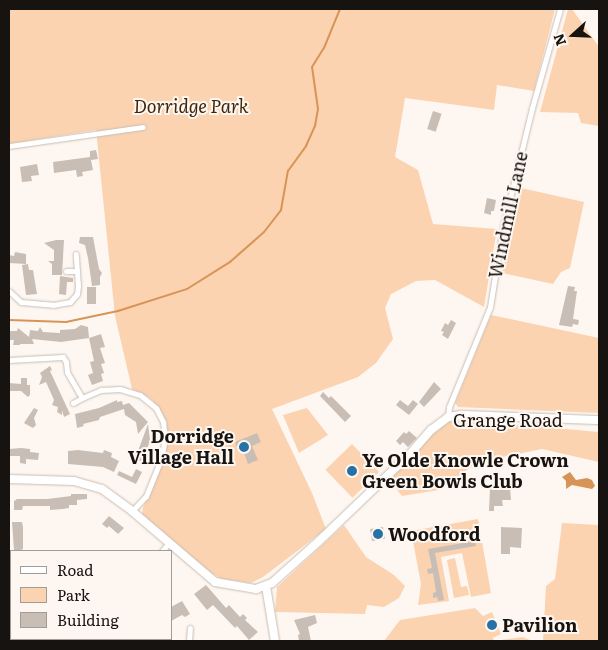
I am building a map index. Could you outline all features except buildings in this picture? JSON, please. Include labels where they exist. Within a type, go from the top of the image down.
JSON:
[{"type":"main road","name":"Grange Road","points":[[266,586],[319,541],[410,454],[431,430],[448,417],[599,420]]},
{"type":"main road","points":[[9,479],[84,483],[102,489],[132,511],[215,582],[247,589],[266,586],[274,641]]},
{"type":"street","name":"Windmill Lane","points":[[448,417],[449,407],[490,308],[503,227],[532,108],[560,9]]},
{"type":"street","points":[[9,146],[143,127]]},
{"type":"street","points":[[9,291],[21,302],[54,305],[70,302],[77,294],[76,254]]},
{"type":"street","points":[[66,271],[77,271]]},
{"type":"street","points":[[9,360],[63,357],[66,362],[67,372],[82,398]]},
{"type":"street","points":[[73,403],[110,388],[130,391],[145,398],[160,414],[165,437],[159,464],[146,496],[132,511]]},
{"type":"street","points":[[163,550],[169,543]]},
{"type":"street","points":[[189,641],[190,628]]},
{"type":"green space","name":"Dorridge Park","points":[[9,9],[555,9],[534,91],[497,85],[494,110],[405,98],[395,157],[418,170],[433,224],[497,229],[484,307],[435,280],[416,281],[391,294],[385,308],[393,339],[376,363],[358,377],[272,409],[312,493],[326,529],[263,577],[251,583],[222,579],[211,573],[142,517],[143,507],[160,470],[165,452],[167,429],[158,407],[150,398],[132,389],[115,316],[96,130],[9,144]]},
{"type":"green space","points":[[568,9],[572,9],[599,47],[599,126],[581,123],[578,113],[540,112]]},
{"type":"green space","points":[[521,188],[584,202],[570,268],[561,272],[553,284],[502,273]]},
{"type":"green space","points":[[491,315],[599,338],[599,413],[458,407],[455,403]]},
{"type":"green space","name":"Ye Olde Knowle Crown Green Bowls Club","points":[[307,408],[328,435],[299,453],[283,415]]},
{"type":"green space","points":[[467,420],[599,432],[599,462],[542,449],[478,462],[439,490],[402,496],[389,480],[432,434],[448,422]]},
{"type":"green space","name":"Ye Olde Knowle Crown Green Bowls Club","points":[[352,444],[379,472],[352,498],[325,470]]},
{"type":"green space","points":[[478,519],[491,593],[471,597],[462,553],[441,557],[449,601],[418,605],[421,584],[411,531]]},
{"type":"green space","points":[[562,523],[599,525],[599,641],[543,641],[546,586],[555,579]]},
{"type":"green space","points":[[344,525],[366,557],[394,575],[405,586],[399,598],[384,607],[367,605],[365,614],[275,612],[277,587]]},
{"type":"green space","points":[[455,558],[461,587],[467,586],[469,595],[454,598],[447,560]]},
{"type":"green space","points":[[475,608],[483,616],[492,612],[501,634],[493,638],[494,641],[384,641],[400,620]]},
{"type":"green space","points":[[523,637],[532,641],[494,641]]},
{"type":"shaded area","points":[[570,472],[576,480],[587,478],[592,480],[595,486],[592,489],[572,485],[566,489],[566,481],[562,477]]},
{"type":"waterway","points":[[9,320],[66,322],[118,311],[187,289],[230,262],[264,232],[281,210],[288,171],[306,146],[315,126],[318,109],[312,67],[324,48],[340,9]]},
{"type":"place","name":"Dorridge Village Hall","points":[[244,447]]},
{"type":"place","name":"Ye Olde Knowle Crown Green Bowls Club","points":[[352,471]]},
{"type":"place","name":"Woodford","points":[[378,534]]},
{"type":"place","name":"Pavilion","points":[[492,625]]}]
